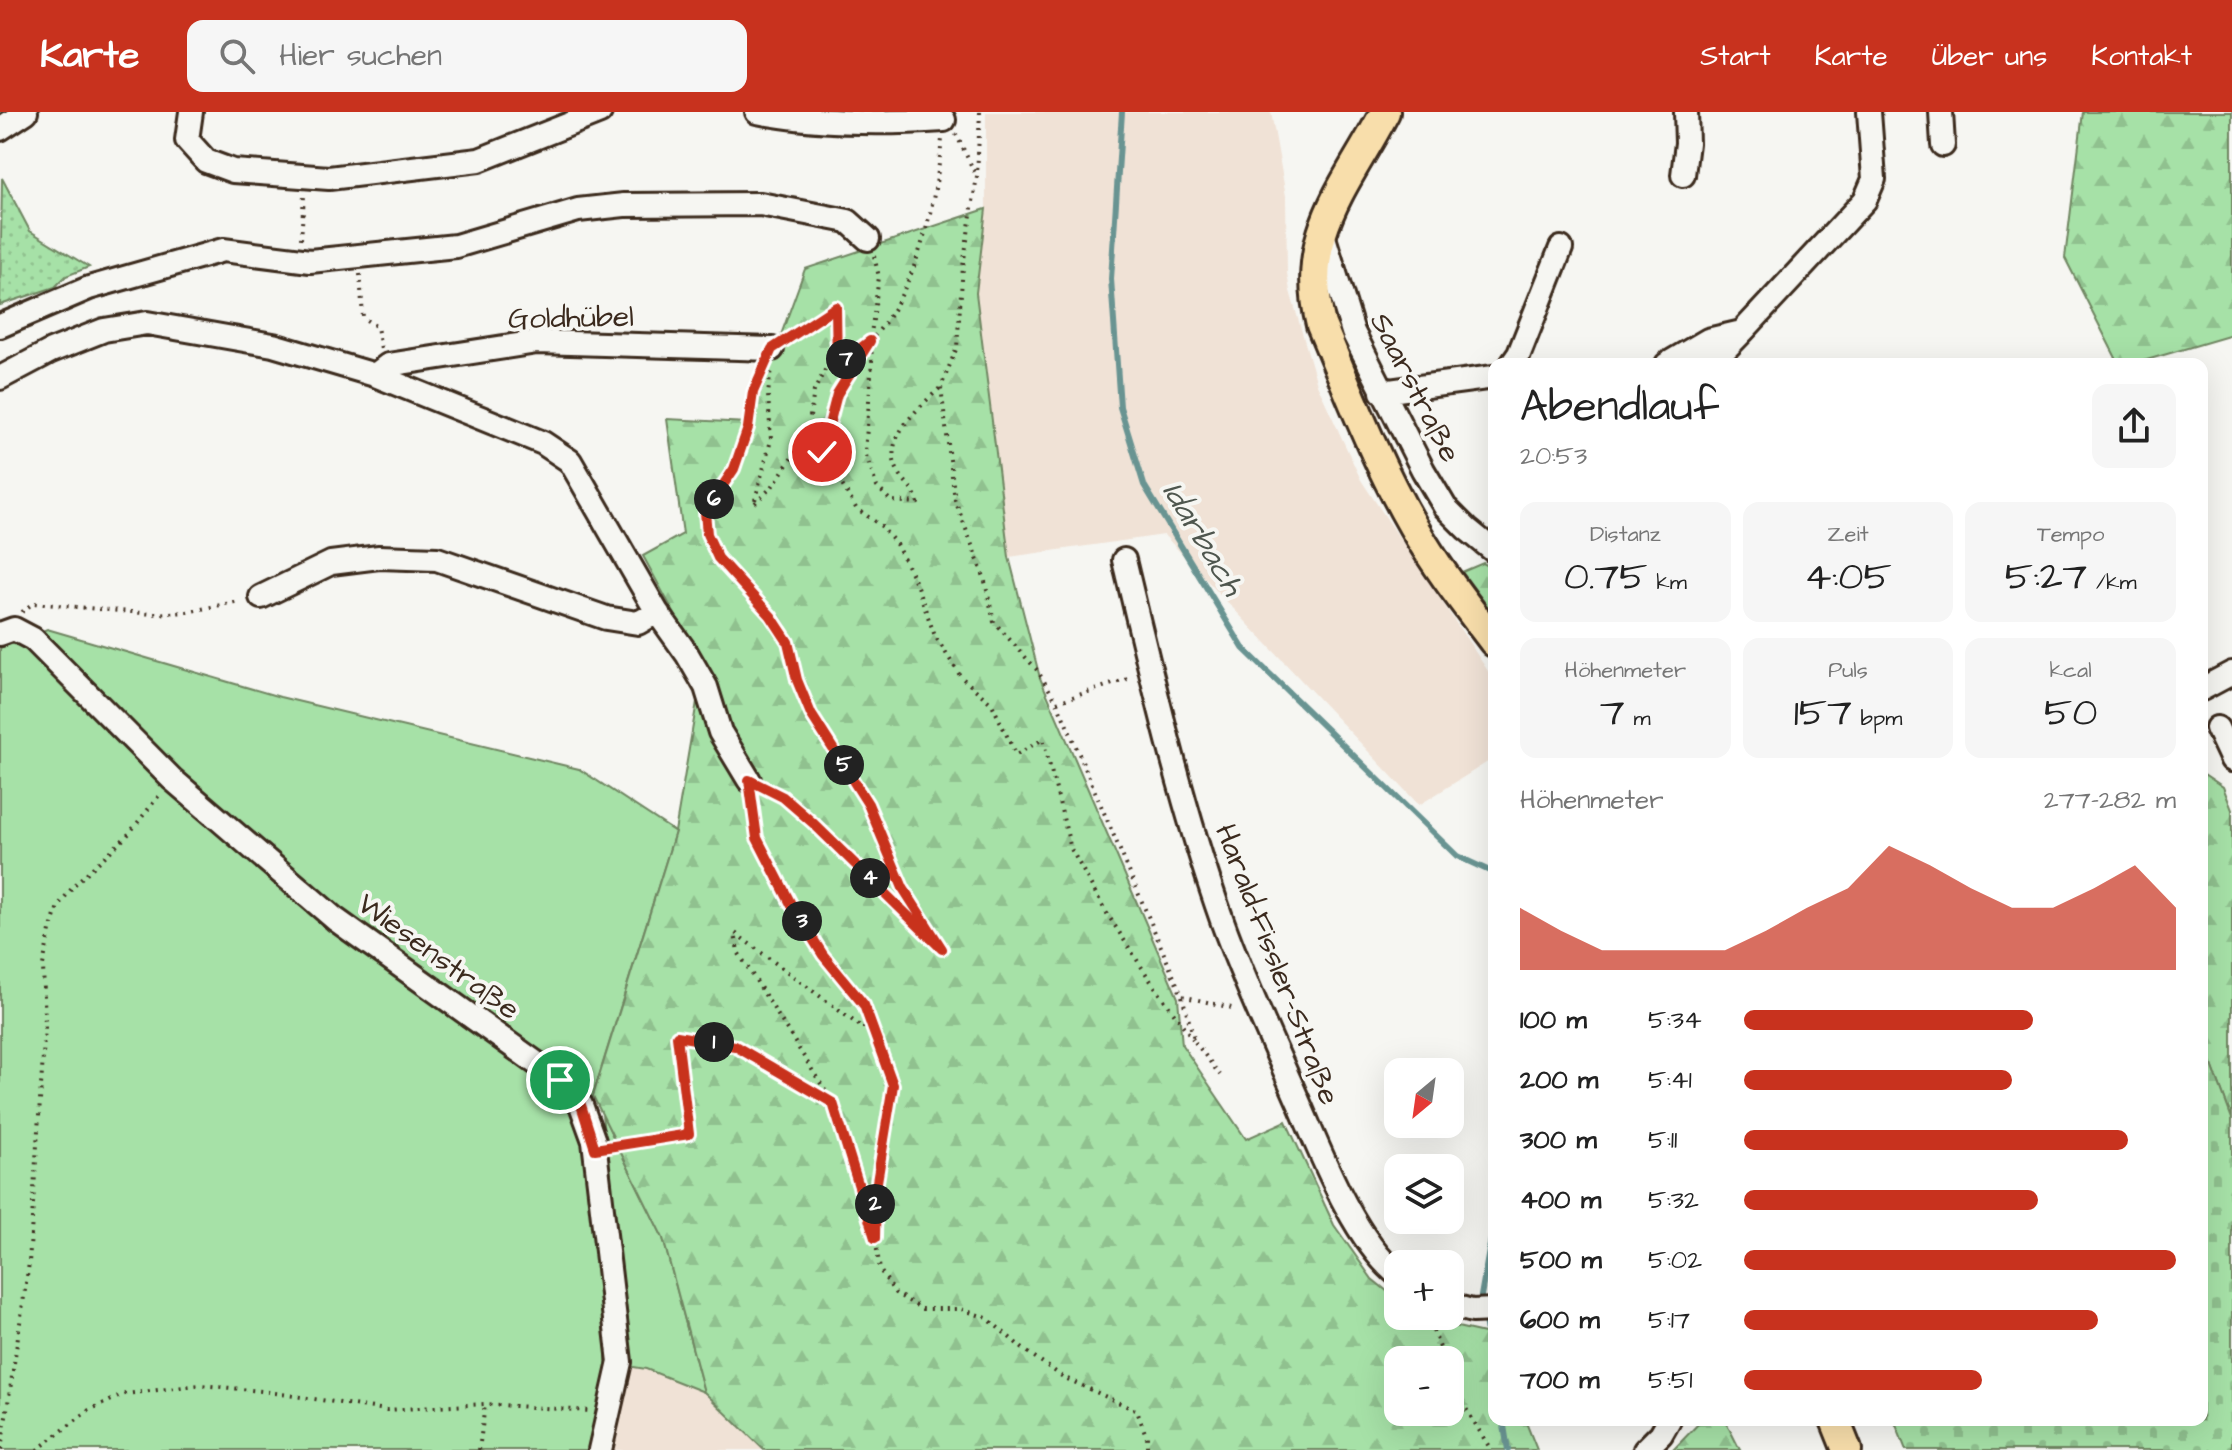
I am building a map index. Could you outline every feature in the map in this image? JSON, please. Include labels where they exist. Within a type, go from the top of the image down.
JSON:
[{"type":"main road","points":[[1385,112],[1345,179],[1322,229],[1315,270],[1315,303],[1359,420],[1413,527],[1488,634]]},
{"type":"main road","points":[[1837,1426],[1847,1450]]},
{"type":"street","points":[[0,129],[26,112]]},
{"type":"street","points":[[191,112],[187,140],[206,161],[233,171],[329,178],[479,160],[600,112]]},
{"type":"street","points":[[757,112],[794,119],[898,123],[944,120]]},
{"type":"street","points":[[1683,175],[1687,143],[1686,112]]},
{"type":"street","points":[[1717,358],[1865,200],[1874,179],[1869,112]]},
{"type":"street","points":[[1941,112],[1943,145]]},
{"type":"street","points":[[0,326],[89,288],[223,250],[300,259],[456,246],[578,210],[624,205],[760,204],[848,221],[868,239]]},
{"type":"street","name":"Saarstraße","points":[[1322,229],[1345,313],[1382,392],[1445,507],[1488,538]]},
{"type":"street","points":[[1516,358],[1561,248]]},
{"type":"street","points":[[0,378],[51,351],[104,330],[147,323],[273,345],[380,371],[543,443],[570,461],[657,612],[706,687],[720,732],[749,780]]},
{"type":"street","points":[[1677,358],[1708,340],[1742,332]]},
{"type":"street","name":"Goldhübel","points":[[380,371],[537,342],[772,349]]},
{"type":"street","points":[[1382,392],[1488,378]]},
{"type":"street","points":[[261,597],[331,563],[379,557],[437,559],[606,618],[638,623],[657,612]]},
{"type":"street","name":"Harald-Fissler-Straße","points":[[1124,560],[1189,818],[1224,925],[1329,1172],[1361,1231],[1384,1261]]},
{"type":"street","name":"Wiesenstraße","points":[[7,631],[33,639],[172,779],[335,919],[560,1080],[581,1105],[595,1149],[620,1362],[600,1450]]},
{"type":"street","points":[[2208,686],[2232,673]]},
{"type":"street","points":[[2217,728],[2232,760]]},
{"type":"street","points":[[1645,1450],[1666,1426]]},
{"type":"path","points":[[868,239],[879,277],[870,341],[872,361],[865,453],[877,487],[891,501],[918,503],[915,491],[897,471],[893,448],[909,419],[941,387],[957,347],[963,266],[977,176],[980,112]]},
{"type":"path","points":[[944,120],[956,134],[977,176]]},
{"type":"path","points":[[944,120],[937,183],[920,246],[899,300],[837,394],[822,452],[856,508],[881,526],[896,544],[915,581],[935,636],[961,677],[992,704],[1016,755],[1043,739],[1071,849],[1120,935],[1220,1075]]},
{"type":"path","points":[[300,259],[305,177]]},
{"type":"path","points":[[358,256],[363,318],[377,327],[380,371]]},
{"type":"path","points":[[749,780],[783,797],[803,814],[942,949],[903,888],[868,804],[811,714],[797,680],[788,642],[771,616],[718,558],[707,534],[705,512],[734,469],[748,428],[753,392],[772,349],[836,307],[837,366],[870,341]]},
{"type":"path","points":[[772,349],[768,395],[771,440],[755,503],[772,487],[797,450],[809,423],[814,391],[837,349]]},
{"type":"path","points":[[941,387],[955,500],[984,577],[994,622],[1037,670],[1057,702],[1182,996],[1195,1042]]},
{"type":"path","points":[[7,631],[21,612],[33,603],[153,614],[187,612],[261,597]]},
{"type":"path","points":[[1057,702],[1151,672]]},
{"type":"path","points":[[1,1450],[29,1263],[45,1027],[43,965],[50,931],[58,906],[76,883],[127,836],[172,779]]},
{"type":"path","points":[[749,780],[757,838],[791,904],[823,955],[864,1005],[893,1085],[876,1188],[875,1238]]},
{"type":"path","points":[[864,1005],[864,1029],[735,933],[738,952],[833,1103],[875,1238],[880,1270],[895,1293],[922,1309],[961,1309],[987,1318],[1023,1349],[1063,1377],[1137,1411],[1147,1438],[1147,1450]]},
{"type":"path","points":[[1182,996],[1262,1016]]},
{"type":"path","points":[[595,1149],[689,1134],[677,1036],[735,1046],[833,1103]]},
{"type":"path","points":[[37,1450],[89,1410],[125,1394],[187,1386],[262,1391],[386,1410],[485,1404],[608,1412]]},
{"type":"path","points":[[479,1450],[485,1404]]},
{"type":"path","points":[[1464,1405],[1491,1450]]},
{"type":"shaded area","points":[[986,112],[1271,112],[1286,196],[1290,291],[1317,384],[1361,480],[1488,671],[1488,762],[1419,805],[1164,535],[1009,557],[976,293],[986,209]]},
{"type":"shaded area","points":[[627,1366],[646,1369],[704,1392],[764,1450],[591,1450],[606,1371]]},
{"type":"green space","points":[[2083,112],[2232,112],[2232,335],[2153,358],[2116,358],[2065,258]]},
{"type":"green space","points":[[2,178],[30,231],[89,267],[66,276],[55,287],[0,305]]},
{"type":"green space","points":[[986,209],[976,293],[1009,557],[1040,678],[1178,998],[1182,1045],[1246,1139],[1286,1121],[1334,1225],[1372,1279],[1384,1289],[1384,1330],[1464,1328],[1488,1334],[1488,1426],[1527,1426],[1537,1450],[764,1450],[704,1392],[663,1238],[593,1096],[675,832],[703,666],[643,556],[683,534],[667,419],[749,423],[805,269]]},
{"type":"green space","points":[[1483,563],[1488,566],[1488,607],[1462,572]]},
{"type":"green space","points":[[47,629],[280,697],[579,769],[675,832],[580,1128],[606,1310],[606,1371],[590,1450],[0,1450],[0,648]]},
{"type":"green space","points":[[2208,777],[2223,787],[2232,810],[2232,1119],[2208,1054]]},
{"type":"green space","points":[[2208,1054],[2232,1119],[2232,1450],[1906,1450],[1896,1426],[2208,1426]]},
{"type":"green space","points":[[602,1114],[663,1238],[704,1392],[646,1369],[627,1366]]},
{"type":"green space","points":[[1696,1426],[1728,1426],[1740,1450],[1673,1450]]},
{"type":"waterway","name":"Idarbach","points":[[1122,112],[1111,279],[1120,407],[1144,485],[1243,648],[1457,856],[1488,870]]},
{"type":"waterway","name":"Idarbach","points":[[1482,1304],[1488,1256]]},
{"type":"waterway","name":"Idarbach","points":[[1484,1315],[1488,1337]]},
{"type":"waterway","name":"Idarbach","points":[[1504,1426],[1508,1450]]},
{"type":"route","points":[[560,1080],[581,1105],[595,1149],[689,1134],[677,1036],[735,1046],[833,1103],[875,1238],[876,1188],[893,1085],[864,1005],[823,955],[791,904],[757,838],[749,780],[783,797],[813,823],[942,949],[903,888],[868,804],[811,714],[797,680],[788,642],[771,616],[718,558],[707,534],[705,512],[734,469],[748,428],[753,392],[772,349],[836,307],[837,366],[870,341],[837,394],[822,452]]}]
